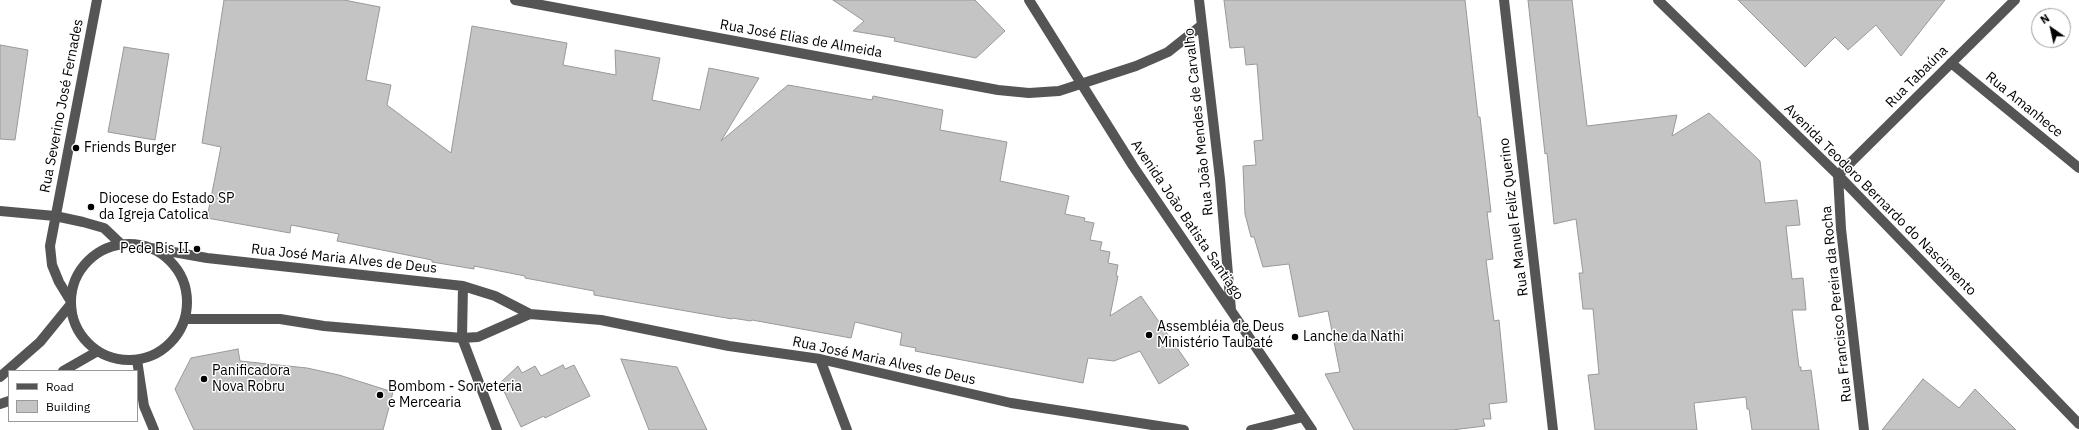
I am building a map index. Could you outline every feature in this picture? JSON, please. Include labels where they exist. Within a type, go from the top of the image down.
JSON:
[{"type":"street","name":"Rua Severino José Fernades","points":[[71,302],[59,282],[52,265],[50,246],[97,0]]},
{"type":"street","name":"Rua José Elias de Almeida","points":[[516,0],[998,90],[1029,93],[1059,91],[1081,84]]},
{"type":"street","name":"Avenida João Batista Santiago","points":[[1029,0],[1133,166],[1312,430]]},
{"type":"street","name":"Rua João Mendes de Carvalho","points":[[1200,0],[1220,179],[1232,312]]},
{"type":"street","name":"Rua Manuel Feliz Querino","points":[[1504,0],[1553,430]]},
{"type":"street","name":"Avenida Teodoro Bernardo do Nascimento","points":[[1658,0],[1838,175],[2079,424]]},
{"type":"street","name":"Rua Tabaúna","points":[[1838,175],[2015,0]]},
{"type":"street","points":[[1081,84],[1136,66],[1168,52],[1202,25]]},
{"type":"street","name":"Rua Amanhece","points":[[1951,63],[2079,168]]},
{"type":"street","name":"Rua Francisco Pereira da Rocha","points":[[1838,175],[1841,229],[1864,430]]},
{"type":"street","points":[[0,211],[55,216],[104,228],[122,245]]},
{"type":"street","name":"Rua José Maria Alves de Deus","points":[[150,248],[165,257],[177,269],[185,285],[187,302],[185,319],[179,331],[161,350],[137,360],[123,360],[98,351],[87,342],[78,331],[73,318],[71,302],[77,276],[85,265],[96,255],[109,248],[137,244],[150,248],[207,258],[464,286],[482,290],[530,314],[601,320],[729,346],[820,359],[1010,403],[1178,430]]},
{"type":"street","points":[[464,286],[462,338],[497,430]]},
{"type":"street","points":[[0,377],[40,342],[71,302]]},
{"type":"street","name":"Rua José Maria Alves de Deus","points":[[185,319],[280,320],[324,326],[462,338],[478,337],[530,314]]},
{"type":"street","points":[[66,370],[98,351]]},
{"type":"street","points":[[820,359],[847,430]]},
{"type":"street","points":[[137,360],[144,406],[154,430]]},
{"type":"street","points":[[1251,430],[1303,417]]},
{"type":"building","points":[[224,0],[344,0],[380,7],[366,80],[391,85],[387,105],[451,153],[472,26],[567,43],[563,65],[616,75],[615,50],[660,58],[652,100],[700,110],[709,68],[759,78],[721,141],[788,85],[872,100],[873,96],[943,110],[940,130],[1007,142],[1000,181],[1069,196],[1065,214],[1085,218],[1084,221],[1094,223],[1090,240],[1102,242],[1100,250],[1110,252],[1108,263],[1118,265],[1116,276],[1118,276],[1110,316],[1141,296],[1189,365],[1159,384],[1140,351],[1114,361],[1088,358],[1083,383],[915,351],[916,348],[900,345],[902,333],[855,322],[851,338],[752,320],[732,319],[594,295],[594,291],[525,278],[525,276],[474,266],[474,269],[432,262],[432,260],[337,241],[339,234],[291,225],[290,233],[207,218],[221,147],[202,143]]},
{"type":"building","points":[[833,0],[975,0],[1005,31],[976,58],[894,41],[895,38],[853,31],[864,21]]},
{"type":"building","points":[[1224,0],[1465,0],[1478,117],[1480,117],[1491,212],[1487,212],[1493,259],[1486,260],[1494,321],[1499,320],[1507,402],[1489,404],[1491,419],[1483,419],[1485,426],[1452,430],[1354,430],[1325,374],[1340,372],[1328,311],[1299,317],[1289,264],[1263,267],[1254,237],[1251,237],[1245,214],[1243,166],[1256,165],[1254,141],[1263,140],[1257,64],[1246,65],[1244,47],[1230,48]]},
{"type":"building","points":[[1528,0],[1572,0],[1587,126],[1677,115],[1672,136],[1709,113],[1760,161],[1765,203],[1797,200],[1800,225],[1786,226],[1792,279],[1803,278],[1806,310],[1792,310],[1799,367],[1801,367],[1801,371],[1811,370],[1819,430],[1752,430],[1746,397],[1694,403],[1697,430],[1595,430],[1588,375],[1599,374],[1593,309],[1583,309],[1579,273],[1583,273],[1576,219],[1554,224],[1547,153],[1545,154]]},
{"type":"building","points":[[1738,0],[1945,0],[1901,56],[1876,25],[1848,50],[1835,37],[1805,67]]},
{"type":"building","points":[[0,45],[28,50],[15,140],[0,139]]},
{"type":"building","points":[[124,47],[169,54],[155,140],[108,132]]},
{"type":"building","points":[[238,349],[240,361],[307,368],[339,375],[393,392],[383,430],[194,430],[175,389],[191,358]]},
{"type":"building","points":[[621,359],[677,367],[707,430],[649,430]]},
{"type":"building","points":[[563,365],[565,369],[574,365],[590,396],[545,418],[544,416],[521,427],[500,383],[518,366],[522,373],[535,366],[541,376]]},
{"type":"building","points":[[1923,379],[1959,408],[1975,389],[2016,430],[1882,430]]},
{"type":"place","name":"Friends Burger","points":[[76,148]]},
{"type":"place","name":"Diocese do Estado SP da Igreja Catolica","points":[[91,207]]},
{"type":"place","name":"Pede Bis II","points":[[197,249]]},
{"type":"place","name":"Assembléia de Deus Ministério Taubaté","points":[[1149,335]]},
{"type":"place","name":"Lanche da Nathi","points":[[1295,337]]},
{"type":"place","name":"Panificadora Nova Robru","points":[[204,379]]},
{"type":"place","name":"Bombom - Sorveteria e Mercearia","points":[[380,395]]}]
